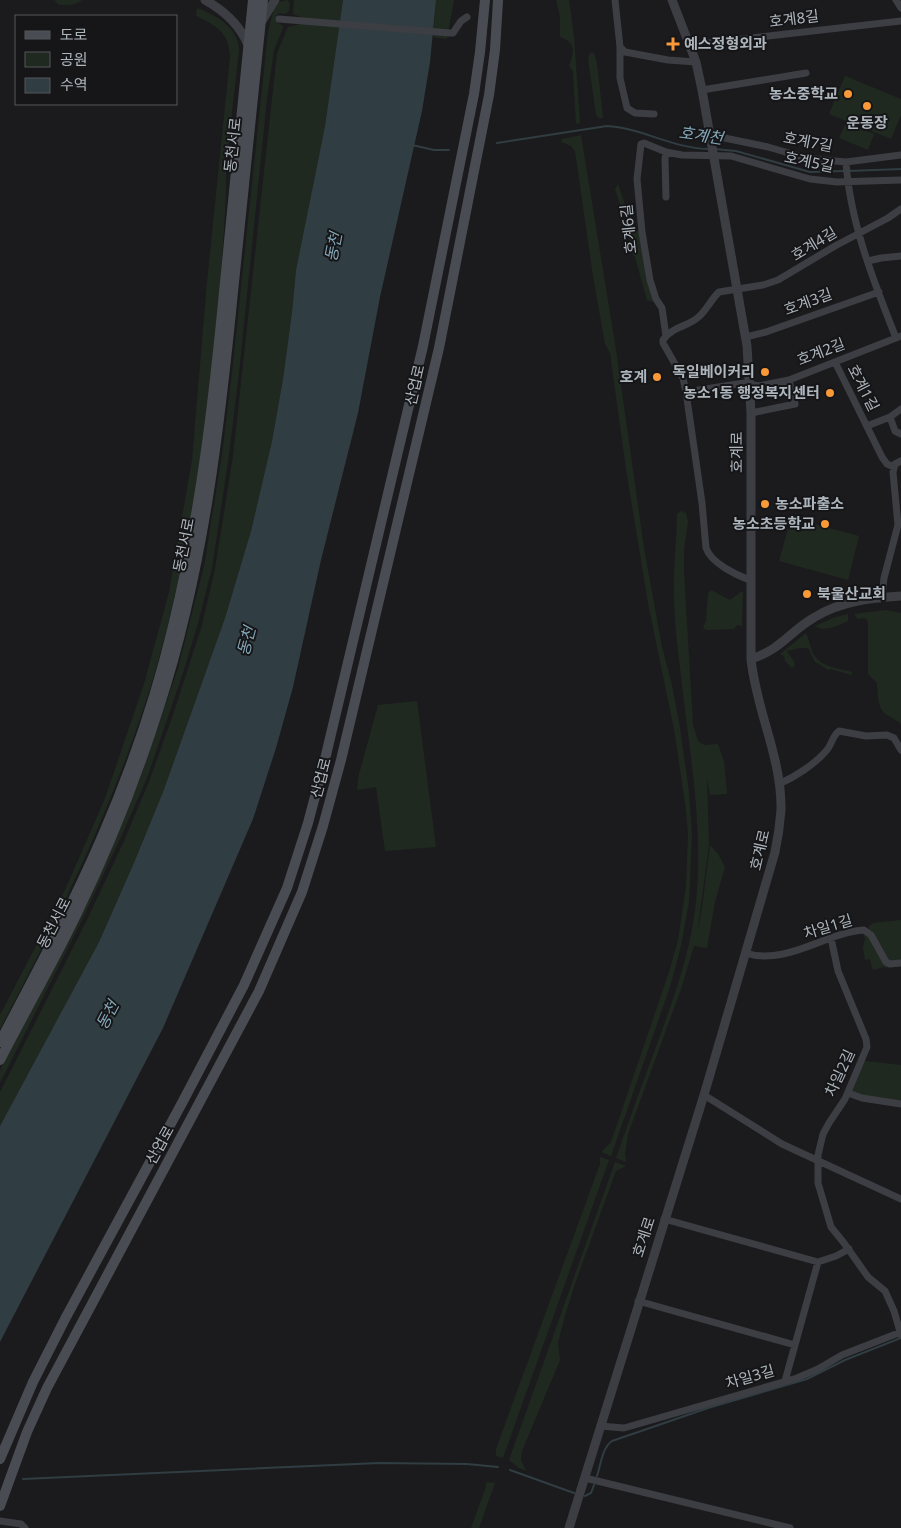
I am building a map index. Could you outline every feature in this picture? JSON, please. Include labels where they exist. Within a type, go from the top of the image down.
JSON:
[{"type":"main road","name":"동천서로","points":[[0,1042],[69,908],[102,837],[151,703],[173,628],[188,563],[205,468],[215,386],[253,0]]},
{"type":"main road","name":"동천서로","points":[[0,1060],[77,913],[110,841],[160,706],[181,630],[197,564],[212,479],[223,399],[263,0]]},
{"type":"main road","name":"산업로","points":[[0,1459],[33,1382],[60,1328],[182,1104],[244,985],[287,888],[308,823],[326,755],[424,346],[474,94],[485,0]]},
{"type":"main road","name":"산업로","points":[[0,1506],[27,1432],[47,1388],[255,1000],[286,933],[302,892],[341,760],[439,348],[489,95],[499,1]]},
{"type":"street","points":[[205,0],[231,20],[244,34],[248,44]]},
{"type":"street","points":[[260,24],[275,0]]},
{"type":"street","points":[[615,0],[620,47],[620,78],[626,108],[635,113],[654,114]]},
{"type":"street","points":[[672,0],[696,62],[711,138]]},
{"type":"street","points":[[896,0],[901,8]]},
{"type":"street","points":[[279,19],[450,34],[467,17]]},
{"type":"street","name":"호계8길","points":[[690,45],[901,21]]},
{"type":"street","points":[[620,47],[625,52],[668,60],[696,62]]},
{"type":"street","points":[[702,90],[806,73]]},
{"type":"street","name":"호계로","points":[[569,1528],[638,1301],[704,1095],[779,833],[781,809],[779,784],[757,696],[751,659],[750,413],[746,338],[711,138]]},
{"type":"street","name":"호계7길","points":[[711,138],[768,147],[806,158],[846,164],[901,155]]},
{"type":"street","name":"호계6길","points":[[714,155],[689,156],[666,152],[644,143],[641,144],[637,169],[642,232],[653,290],[662,308],[666,336],[663,343],[683,378],[686,392],[708,553],[734,572],[750,580]]},
{"type":"street","points":[[666,152],[666,197]]},
{"type":"street","name":"호계5길","points":[[714,155],[731,156],[810,179],[847,182],[901,180]]},
{"type":"street","points":[[846,164],[847,182],[859,233],[879,292],[898,337]]},
{"type":"street","name":"호계4길","points":[[737,289],[778,280],[901,209]]},
{"type":"street","points":[[868,262],[880,258],[901,256]]},
{"type":"street","points":[[666,336],[697,318],[711,304],[717,293],[737,289]]},
{"type":"street","name":"호계3길","points":[[746,338],[879,292]]},
{"type":"street","name":"호계2길","points":[[750,413],[794,404],[789,380],[898,337]]},
{"type":"street","name":"호계1길","points":[[835,362],[882,457],[887,464],[894,467]]},
{"type":"street","points":[[686,392],[734,384],[760,386],[789,380]]},
{"type":"street","name":"호계1길","points":[[867,426],[890,417],[901,410]]},
{"type":"street","name":"호계1길","points":[[890,417],[895,431],[901,434]]},
{"type":"street","points":[[882,597],[884,578],[898,525],[893,479],[894,467],[895,464],[901,461]]},
{"type":"street","points":[[751,659],[773,650],[805,624],[828,610],[864,599],[901,596]]},
{"type":"street","points":[[779,784],[792,777],[825,752],[834,735],[839,731],[866,736],[887,735],[894,738],[901,750]]},
{"type":"street","name":"차일1길","points":[[745,953],[765,956],[790,953],[831,938],[862,930],[871,935],[886,962],[890,964],[901,963]]},
{"type":"street","name":"차일2길","points":[[831,938],[838,971],[867,1042],[864,1056],[848,1093],[826,1128],[819,1148],[818,1186],[831,1227],[868,1277],[885,1291],[894,1311],[900,1333]]},
{"type":"street","points":[[848,1093],[862,1098],[901,1104]]},
{"type":"street","points":[[704,1095],[771,1138],[818,1161],[900,1196]]},
{"type":"street","points":[[664,1220],[818,1262],[849,1249]]},
{"type":"street","points":[[785,1381],[818,1262]]},
{"type":"street","points":[[638,1301],[795,1345]]},
{"type":"street","name":"차일3길","points":[[600,1426],[624,1428],[785,1381],[807,1374],[842,1355],[900,1333]]},
{"type":"street","points":[[585,1478],[790,1528]]},
{"type":"street","points":[[0,1521],[21,1524],[25,1528]]},
{"type":"green space","points":[[53,0],[82,0],[66,5],[57,4]]},
{"type":"green space","points":[[288,0],[290,4],[289,11],[285,14],[279,13],[276,16],[276,21],[283,28],[274,50],[267,99],[229,455],[212,568],[198,623],[147,778],[83,918],[0,1083],[0,1070],[53,967],[141,776],[178,668],[204,566],[222,454],[268,32],[274,8],[279,2]]},
{"type":"green space","points":[[294,0],[343,0],[325,126],[296,270],[283,379],[272,441],[251,531],[225,618],[163,792],[133,865],[99,942],[0,1126],[0,1092],[87,920],[124,841],[150,779],[202,625],[215,569],[233,456],[277,53],[288,27],[300,24],[301,17],[293,14]]},
{"type":"green space","points":[[436,0],[454,0],[447,39],[433,37]]},
{"type":"green space","points":[[556,0],[569,0],[574,37],[580,123],[576,124],[573,71],[569,66],[573,49],[569,42],[560,37],[560,16]]},
{"type":"green space","points":[[197,8],[218,18],[230,28],[238,42],[239,50],[227,157],[217,325],[211,381],[204,437],[185,548],[159,658],[144,707],[109,801],[68,893],[0,1029],[0,1015],[65,890],[104,801],[144,684],[169,592],[192,460],[207,282],[230,57],[227,41],[224,36],[216,27],[196,16]]},
{"type":"green space","points":[[590,53],[594,53],[597,63],[603,117],[600,119],[596,115],[588,58]]},
{"type":"green space","name":"운동장","points":[[845,76],[901,99],[901,115],[891,139],[829,114]]},
{"type":"green space","points":[[846,123],[874,134],[868,150],[839,138]]},
{"type":"green space","points":[[581,135],[616,350],[644,548],[662,647],[672,685],[680,728],[689,792],[692,834],[689,902],[681,946],[670,987],[611,1156],[602,1151],[611,1142],[669,972],[678,940],[686,887],[688,834],[674,729],[648,603],[626,469],[610,353],[605,344],[593,276],[575,151],[571,146],[562,142],[562,139]]},
{"type":"green space","points":[[618,184],[630,220],[637,231],[639,231],[653,299],[652,302],[647,300],[633,255],[627,225],[615,189]]},
{"type":"green space","points":[[681,511],[686,513],[688,522],[684,549],[684,572],[693,725],[698,741],[704,745],[718,744],[724,761],[727,794],[710,795],[707,778],[709,845],[697,934],[710,845],[718,854],[725,867],[715,902],[707,948],[694,946],[681,989],[628,1134],[625,1154],[626,1162],[616,1158],[669,1012],[690,939],[696,902],[698,874],[697,817],[674,603],[677,514]]},
{"type":"green space","points":[[791,518],[859,536],[848,580],[779,561]]},
{"type":"green space","points":[[711,590],[730,600],[743,592],[742,626],[737,625],[734,629],[706,630],[703,627],[706,621],[708,593]]},
{"type":"green space","points":[[886,610],[901,613],[901,724],[881,709],[877,683],[868,674],[868,622],[865,618],[858,619],[854,614]]},
{"type":"green space","points":[[848,614],[848,621],[828,629],[815,626],[833,618]]},
{"type":"green space","points":[[806,633],[812,651],[818,660],[827,665],[852,672],[851,675],[831,669],[828,670],[814,661],[809,649],[806,648],[787,651],[795,665],[792,668],[785,661],[784,656],[780,654]]},
{"type":"green space","points":[[417,701],[436,847],[385,851],[376,787],[357,790],[359,774],[378,705]]},
{"type":"green space","points":[[901,920],[901,962],[889,962],[869,930],[869,926],[873,923]]},
{"type":"green space","points":[[866,932],[887,968],[883,967],[874,970],[870,959],[865,960],[863,948],[865,938],[863,934]]},
{"type":"green space","points":[[863,1062],[901,1065],[901,1102],[851,1093]]},
{"type":"green space","points":[[600,1157],[609,1160],[503,1458],[496,1456],[496,1449],[600,1164]]},
{"type":"green space","points":[[615,1162],[626,1166],[616,1171],[577,1278],[558,1343],[560,1360],[522,1451],[521,1460],[526,1471],[509,1460]]},
{"type":"green space","points":[[486,1482],[495,1483],[479,1528],[471,1528],[486,1487]]},
{"type":"water","name":"동천","points":[[343,0],[436,0],[430,62],[422,111],[380,297],[358,413],[321,560],[293,687],[253,819],[163,1028],[0,1342],[0,1126],[99,942],[163,792],[225,618],[251,531],[272,441],[283,379],[296,270],[325,126]]},
{"type":"waterway","name":"호계천","points":[[497,143],[607,126],[633,130],[684,146],[710,149]]},
{"type":"waterway","points":[[412,145],[434,150],[449,150]]},
{"type":"waterway","name":"호계천","points":[[714,149],[736,151],[810,172],[844,171]]},
{"type":"waterway","name":"호계천","points":[[848,171],[901,169]]},
{"type":"waterway","points":[[597,1476],[604,1452],[612,1441],[708,1408],[807,1379],[845,1360],[901,1338]]},
{"type":"waterway","points":[[23,1479],[379,1463],[467,1464],[498,1467]]},
{"type":"waterway","points":[[510,1470],[574,1493]]},
{"type":"waterway","points":[[585,1496],[591,1493],[594,1485]]},
{"type":"place","name":"예스정형외과","points":[[673,44]]},
{"type":"place","name":"농소중학교","points":[[848,94]]},
{"type":"place","name":"운동장","points":[[867,106]]},
{"type":"place","name":"독일베이커리","points":[[765,372]]},
{"type":"place","name":"호계","points":[[657,377]]},
{"type":"place","name":"농소1동 행정복지센터","points":[[830,393]]},
{"type":"place","name":"농소파출소","points":[[765,504]]},
{"type":"place","name":"농소초등학교","points":[[825,524]]},
{"type":"place","name":"북울산교회","points":[[807,594]]}]
